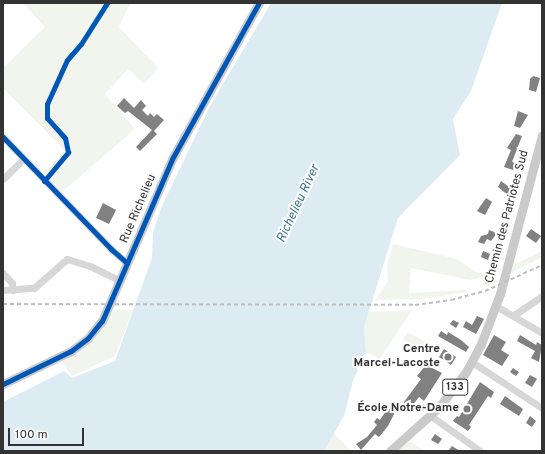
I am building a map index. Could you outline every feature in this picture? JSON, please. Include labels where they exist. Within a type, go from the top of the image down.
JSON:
[{"type":"main road","name":"Rue Richelieu","points":[[3,384],[64,355],[88,338],[107,314],[172,160],[259,3]]},
{"type":"main road","name":"Chemin des Patriotes Sud","points":[[496,306],[542,135]]},
{"type":"main road","name":"133","points":[[390,451],[431,416],[457,384],[472,362],[496,306]]},
{"type":"street","points":[[3,138],[111,250],[128,263]]},
{"type":"street","points":[[3,179],[23,159]]},
{"type":"street","points":[[3,290],[34,288],[68,259],[90,266],[121,281]]},
{"type":"street","points":[[3,273],[12,283],[13,290]]},
{"type":"street","points":[[514,315],[542,296]]},
{"type":"street","points":[[496,306],[514,315],[542,333]]},
{"type":"street","points":[[472,362],[542,408]]},
{"type":"street","points":[[431,416],[480,451]]},
{"type":"shaded area","points":[[23,3],[130,3],[119,27],[158,68],[144,84],[128,69],[105,94],[135,129],[62,192],[44,172],[65,151],[3,88],[3,68],[45,27]]},
{"type":"shaded area","points":[[393,244],[457,259],[475,272],[494,276],[498,282],[486,286],[484,277],[470,280],[411,268],[409,293],[467,290],[469,292],[420,299],[375,300],[388,281],[387,266]]},
{"type":"shaded area","points":[[542,251],[542,257],[511,273],[513,265]]},
{"type":"shaded area","points":[[113,310],[133,310],[115,356],[72,376],[62,361],[92,340]]},
{"type":"shaded area","points":[[412,310],[380,359],[366,353],[364,327],[368,312]]},
{"type":"shaded area","points":[[408,332],[426,342],[421,350],[403,339]]},
{"type":"shaded area","points":[[333,432],[351,451],[324,451]]},
{"type":"shaded area","points":[[410,441],[425,451],[397,451]]},
{"type":"water","name":"Richelieu River","points":[[271,3],[502,3],[471,91],[453,119],[460,155],[398,218],[364,327],[366,353],[353,381],[344,416],[324,451],[3,451],[3,402],[64,371],[72,378],[115,361],[152,258],[153,232],[161,208],[210,106]]},
{"type":"building","points":[[533,76],[540,78],[536,92],[529,90],[530,79]]},
{"type":"building","points":[[124,98],[134,108],[141,100],[146,106],[142,110],[148,116],[150,113],[154,117],[157,114],[164,120],[154,131],[157,134],[140,151],[136,147],[152,130],[128,111],[125,113],[117,106]]},
{"type":"building","points":[[518,111],[528,115],[520,128],[514,126]]},
{"type":"building","points":[[516,134],[522,136],[512,162],[515,163],[513,170],[504,167],[511,150],[507,148]]},
{"type":"building","points":[[501,181],[512,189],[509,196],[498,187]]},
{"type":"building","points":[[486,198],[492,202],[485,215],[477,211]]},
{"type":"building","points":[[103,203],[116,210],[109,224],[96,218]]},
{"type":"building","points":[[531,229],[541,236],[536,243],[526,236]]},
{"type":"building","points":[[489,230],[497,233],[491,241],[487,239],[484,244],[478,242],[481,236],[488,234]]},
{"type":"building","points":[[483,251],[490,254],[488,260],[481,257]]},
{"type":"building","points":[[477,316],[484,319],[476,334],[463,327],[466,321],[472,325]]},
{"type":"building","points":[[453,320],[459,323],[456,328],[450,324]]},
{"type":"building","points":[[441,331],[447,335],[448,332],[461,340],[469,347],[466,352],[438,336]]},
{"type":"building","points":[[494,335],[506,342],[501,350],[509,355],[502,366],[483,355]]},
{"type":"building","points":[[520,335],[536,345],[537,342],[542,345],[539,362],[531,358],[535,351],[517,341]]},
{"type":"building","name":"Centre Marcel-Lacoste","points":[[444,349],[456,357],[451,365],[439,357]]},
{"type":"building","points":[[426,365],[442,373],[424,401],[419,397],[408,411],[403,407],[404,402],[421,379],[417,376]]},
{"type":"building","points":[[513,368],[519,372],[516,376],[510,372]]},
{"type":"building","points":[[530,375],[537,379],[532,387],[525,383]]},
{"type":"building","points":[[480,382],[494,392],[491,398],[488,396],[469,425],[471,427],[468,431],[453,421],[457,416],[459,417]]},
{"type":"building","points":[[505,396],[523,409],[519,416],[500,404]]},
{"type":"building","points":[[388,408],[395,412],[388,426],[379,437],[375,434],[361,450],[356,444],[367,437],[377,425],[374,422],[377,418],[380,420]]},
{"type":"building","points":[[530,416],[536,421],[532,427],[526,423]]},
{"type":"building","points":[[435,434],[442,439],[438,444],[431,440]]},
{"type":"building","points":[[452,446],[460,451],[448,451]]},
{"type":"railway","points":[[3,304],[415,305],[451,300],[485,291],[542,265]]},
{"type":"cycle path","points":[[44,181],[68,152],[65,138],[47,118],[47,104],[67,60],[81,44],[107,3]]},
{"type":"cycle path","points":[[3,384],[71,351],[88,338],[102,321],[172,159],[259,3]]},
{"type":"cycle path","points":[[3,137],[111,249],[127,263]]},
{"type":"place","name":"Centre Marcel-Lacoste","points":[[448,357]]},
{"type":"place","name":"École Notre-Dame","points":[[467,409]]}]
